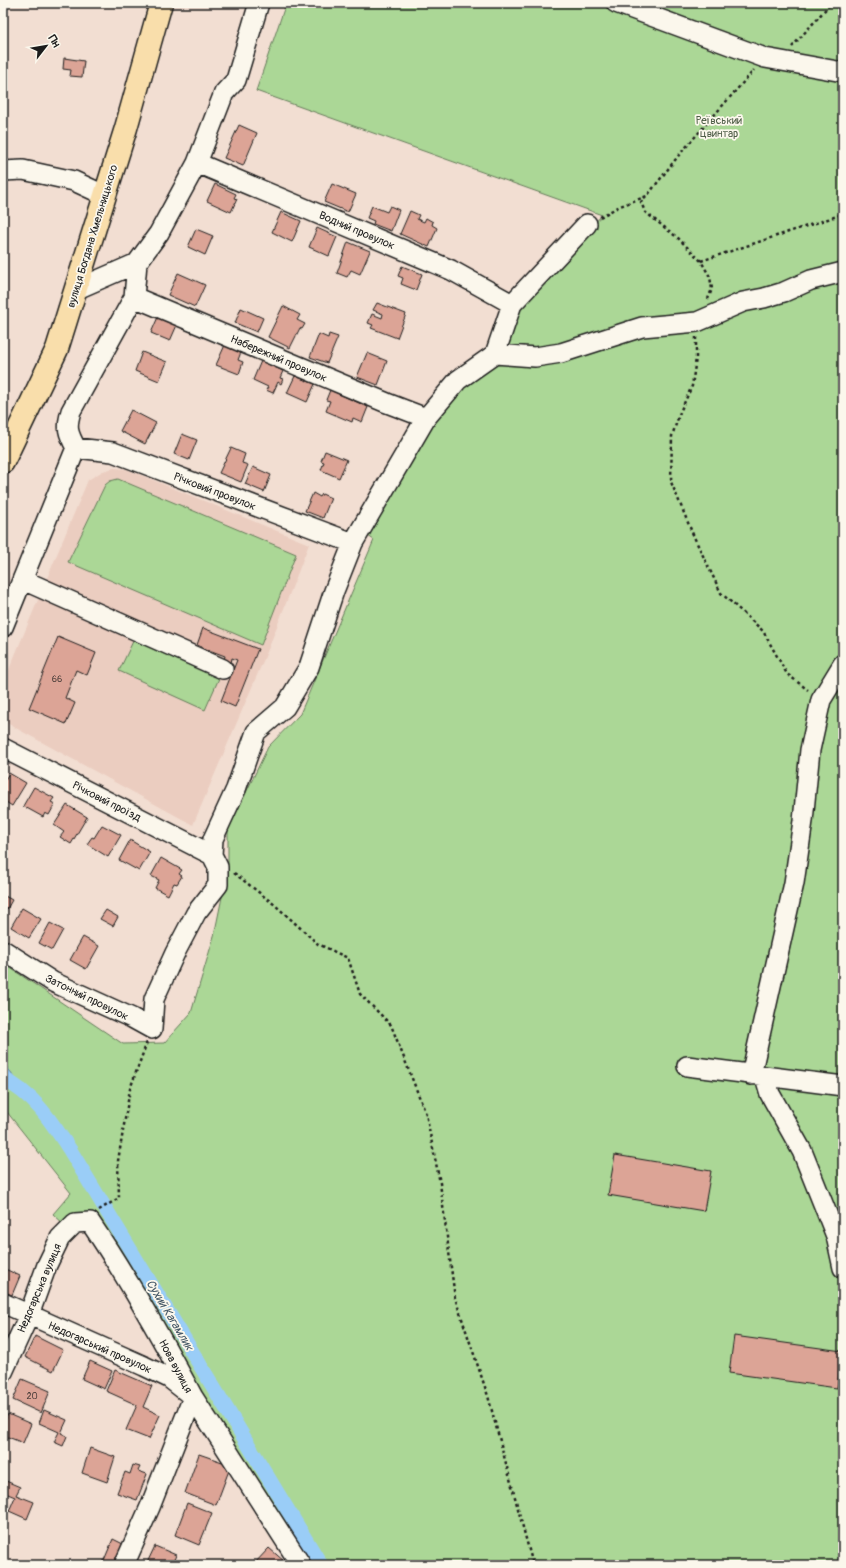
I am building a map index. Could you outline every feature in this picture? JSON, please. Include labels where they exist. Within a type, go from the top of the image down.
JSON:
[{"type":"main road","name":"вулиця Богдана Хмельницького","points":[[3,462],[57,349],[126,128],[161,3]]},
{"type":"street","points":[[75,290],[137,263],[159,233],[197,163],[224,92],[236,80],[259,3]]},
{"type":"street","points":[[616,3],[772,59],[843,72]]},
{"type":"street","name":"Водний провулок","points":[[197,163],[451,270],[512,304]]},
{"type":"street","points":[[3,171],[24,170],[74,181],[104,195]]},
{"type":"street","points":[[152,1029],[154,999],[175,953],[196,914],[218,885],[218,867],[212,855],[214,839],[236,789],[256,732],[285,707],[309,667],[334,591],[353,543],[426,418],[458,380],[495,354],[512,304],[587,224]]},
{"type":"street","points":[[3,627],[76,448],[69,435],[67,424],[71,411],[134,297],[137,263]]},
{"type":"street","points":[[495,354],[535,357],[561,353],[642,327],[700,320],[743,302],[764,298],[784,292],[811,280],[843,272]]},
{"type":"street","name":"Набережний провулок","points":[[134,297],[386,403],[426,418]]},
{"type":"street","name":"Річковий провулок","points":[[76,448],[113,452],[353,543]]},
{"type":"street","points":[[23,580],[223,669]]},
{"type":"street","points":[[843,664],[821,700],[810,750],[803,822],[794,883],[758,1076],[770,1094],[802,1151],[836,1236],[843,1268]]},
{"type":"street","name":"Річковий проїзд","points":[[3,748],[212,855]]},
{"type":"street","name":"Затонний провулок","points":[[3,950],[53,982],[132,1018],[152,1029]]},
{"type":"street","points":[[687,1066],[843,1086]]},
{"type":"street","name":"Недогарська вулиця","points":[[3,1372],[29,1315],[47,1265],[60,1238],[75,1223],[93,1217]]},
{"type":"street","name":"Нова вулиця","points":[[93,1217],[193,1397],[150,1507],[124,1565]]},
{"type":"street","name":"Недогарський провулок","points":[[3,1303],[169,1378],[193,1397]]},
{"type":"street","points":[[193,1397],[301,1565]]},
{"type":"path","points":[[821,700],[787,674],[763,631],[721,593],[694,537],[671,482],[672,436],[680,412],[692,386],[700,320],[712,289],[710,277],[701,261],[678,238],[645,212],[641,202],[694,137],[772,59],[831,3]]},
{"type":"path","points":[[587,224],[620,206],[647,196]]},
{"type":"path","points":[[701,261],[843,214]]},
{"type":"path","points":[[212,855],[275,906],[318,944],[348,958],[360,994],[391,1025],[426,1114],[440,1183],[455,1298],[488,1396],[533,1565]]},
{"type":"path","points":[[93,1217],[119,1198],[118,1161],[130,1089],[152,1029]]},
{"type":"shaded area","points":[[114,468],[126,469],[309,544],[267,652],[193,825],[3,721],[3,684],[88,480],[103,471]]},
{"type":"green space","name":"Реївський цвинтар","points":[[286,3],[843,3],[843,1565],[307,1565],[92,1215],[65,1225],[53,1214],[71,1193],[3,1107],[3,1089],[16,1086],[13,1075],[3,1063],[3,963],[123,1044],[164,1043],[191,1013],[214,936],[228,868],[228,830],[268,747],[300,714],[374,540],[365,534],[428,426],[524,300],[602,215],[256,91]]},
{"type":"green space","points":[[118,479],[296,554],[261,645],[68,562],[105,485],[110,481]]},
{"type":"green space","points":[[135,637],[220,676],[205,710],[119,671]]},
{"type":"water","points":[[3,1063],[14,1076],[16,1086],[3,1089]]},
{"type":"building","points":[[64,58],[84,61],[82,77],[70,76],[71,70],[63,69]]},
{"type":"building","points":[[239,125],[257,133],[243,166],[224,158]]},
{"type":"building","points":[[215,184],[236,194],[234,198],[237,199],[231,212],[207,201]]},
{"type":"building","points":[[332,184],[356,194],[348,212],[324,202]]},
{"type":"building","points":[[372,206],[387,212],[390,206],[399,210],[391,231],[373,224],[374,221],[367,218]]},
{"type":"building","points":[[410,211],[419,215],[417,219],[424,222],[426,218],[433,222],[432,225],[437,228],[429,247],[400,234]]},
{"type":"building","points":[[281,212],[301,221],[292,242],[272,232]]},
{"type":"building","points":[[317,228],[337,237],[329,256],[309,247]]},
{"type":"building","points":[[196,229],[213,236],[205,255],[188,247]]},
{"type":"building","points":[[348,242],[370,251],[360,274],[351,270],[347,277],[337,273]]},
{"type":"building","points":[[402,266],[422,274],[416,290],[401,284],[403,278],[398,276]]},
{"type":"building","points":[[178,273],[205,285],[195,307],[168,295]]},
{"type":"building","points":[[377,303],[406,314],[397,338],[371,328],[373,325],[368,323],[372,314],[382,318],[383,314],[373,310]]},
{"type":"building","points":[[283,306],[300,315],[297,320],[305,324],[302,329],[300,328],[290,348],[268,337]]},
{"type":"building","points":[[241,308],[263,318],[257,332],[235,323]]},
{"type":"building","points":[[158,317],[177,325],[170,341],[151,333]]},
{"type":"building","points":[[319,334],[328,338],[329,334],[338,337],[327,363],[310,357]]},
{"type":"building","points":[[225,345],[241,352],[238,360],[243,362],[239,374],[216,365]]},
{"type":"building","points":[[142,352],[167,362],[159,381],[135,371]]},
{"type":"building","points":[[367,353],[387,361],[378,385],[357,377]]},
{"type":"building","points":[[261,361],[283,371],[280,378],[283,379],[281,384],[278,382],[273,393],[266,390],[268,387],[253,380]]},
{"type":"building","points":[[295,376],[315,384],[307,402],[287,393]]},
{"type":"building","points":[[330,390],[368,407],[362,422],[353,418],[352,422],[326,411],[330,401],[326,400]]},
{"type":"building","points":[[131,410],[156,423],[145,444],[120,431]]},
{"type":"building","points":[[182,434],[197,440],[189,460],[174,454]]},
{"type":"building","points":[[231,448],[245,454],[242,463],[248,465],[241,482],[219,473]]},
{"type":"building","points":[[325,451],[347,460],[339,478],[321,470],[324,462],[321,461]]},
{"type":"building","points":[[253,467],[271,475],[264,492],[245,484]]},
{"type":"building","points":[[313,493],[320,497],[322,494],[331,498],[323,518],[305,511]]},
{"type":"building","points":[[203,628],[258,649],[235,707],[221,701],[237,660],[232,658],[231,663],[224,660],[225,656],[209,650],[207,655],[202,653],[204,648],[197,645]]},
{"type":"building","points":[[58,637],[96,653],[87,675],[76,670],[65,698],[75,703],[66,724],[29,708]]},
{"type":"building","points":[[9,773],[26,783],[12,806],[3,800],[3,783]]},
{"type":"building","points":[[34,787],[54,798],[51,802],[55,804],[49,815],[45,813],[43,817],[23,806]]},
{"type":"building","points":[[67,805],[87,817],[71,844],[60,837],[64,832],[54,825]]},
{"type":"building","points":[[102,825],[121,835],[108,857],[87,844],[92,837],[94,838]]},
{"type":"building","points":[[130,840],[150,852],[139,871],[119,860]]},
{"type":"building","points":[[161,858],[182,870],[179,874],[182,876],[177,884],[174,883],[168,895],[155,888],[159,880],[151,876]]},
{"type":"building","points":[[3,895],[12,900],[7,909],[3,906]]},
{"type":"building","points":[[22,908],[41,919],[29,938],[11,927]]},
{"type":"building","points":[[106,910],[118,917],[113,926],[100,919]]},
{"type":"building","points":[[50,923],[63,930],[52,950],[39,943]]},
{"type":"building","points":[[83,937],[99,946],[86,969],[70,960]]},
{"type":"building","points":[[615,1155],[711,1171],[704,1211],[608,1195]]},
{"type":"building","points":[[3,1268],[20,1276],[12,1295],[3,1291]]},
{"type":"building","points":[[35,1336],[63,1350],[53,1371],[25,1357]]},
{"type":"building","points":[[734,1336],[842,1351],[837,1388],[729,1373]]},
{"type":"building","points":[[90,1361],[112,1371],[104,1389],[82,1379]]},
{"type":"building","points":[[115,1370],[152,1386],[143,1407],[160,1415],[149,1439],[126,1430],[137,1405],[106,1391]]},
{"type":"building","points":[[22,1379],[50,1391],[41,1413],[13,1400]]},
{"type":"building","points":[[44,1410],[67,1420],[61,1433],[67,1436],[63,1446],[54,1442],[59,1432],[39,1423]]},
{"type":"building","points":[[8,1414],[31,1424],[23,1443],[3,1435],[3,1426]]},
{"type":"building","points":[[90,1448],[115,1457],[107,1482],[82,1473]]},
{"type":"building","points":[[199,1454],[231,1465],[216,1505],[185,1493]]},
{"type":"building","points":[[133,1465],[140,1467],[138,1471],[147,1474],[137,1500],[117,1493],[125,1472],[130,1474]]},
{"type":"building","points":[[6,1481],[20,1487],[16,1495],[34,1502],[27,1519],[9,1511],[15,1497],[3,1492]]},
{"type":"building","points":[[187,1503],[212,1513],[199,1545],[175,1535]]},
{"type":"building","points":[[113,1539],[125,1545],[116,1565],[102,1565]]},
{"type":"building","points":[[155,1546],[176,1555],[172,1565],[146,1565]]},
{"type":"building","points":[[269,1548],[285,1562],[282,1565],[253,1565]]},
{"type":"waterway","name":"Сухий Кагамлик","points":[[3,1079],[14,1085],[33,1100],[49,1119],[70,1150],[321,1565]]}]
